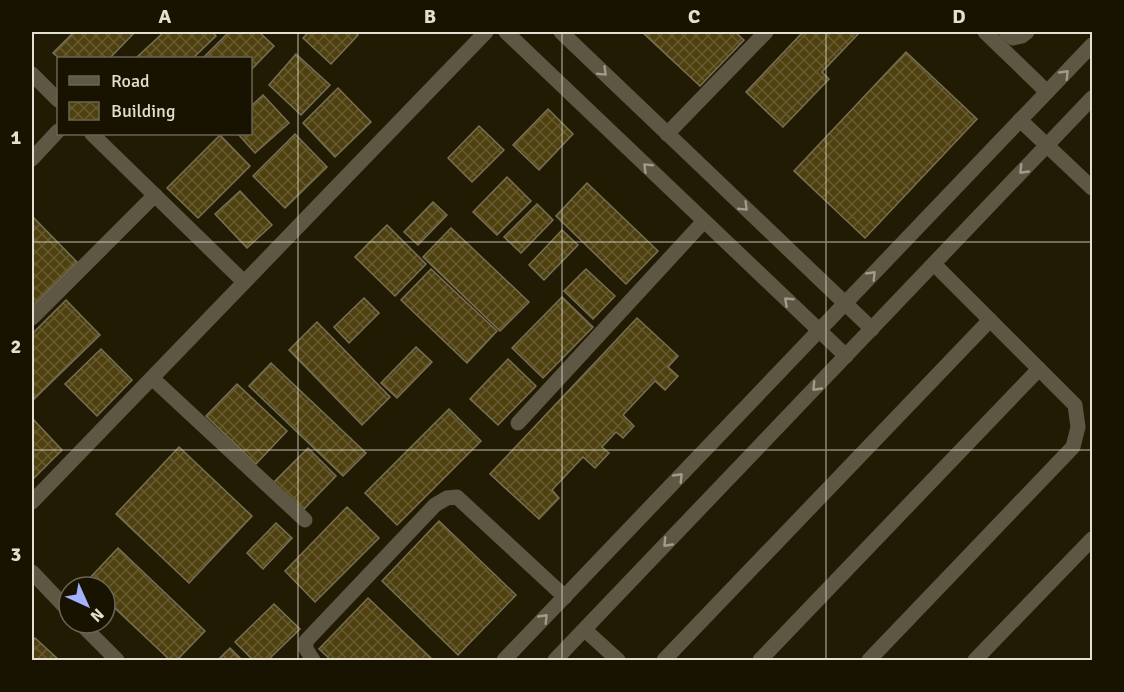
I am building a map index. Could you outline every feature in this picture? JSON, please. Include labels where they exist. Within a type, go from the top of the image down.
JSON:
[{"type":"street","points":[[32,502],[486,32]]},
{"type":"street","points":[[506,32],[846,356]]},
{"type":"street","points":[[561,32],[872,330]]},
{"type":"street","points":[[667,134],[766,32]]},
{"type":"street","points":[[985,32],[1047,92]]},
{"type":"street","points":[[1006,32],[1013,38],[1027,32]]},
{"type":"street","points":[[504,660],[1092,45]]},
{"type":"street","points":[[32,74],[57,99]]},
{"type":"street","points":[[555,660],[1092,98]]},
{"type":"street","points":[[1020,120],[1092,188]]},
{"type":"street","points":[[32,159],[57,132]]},
{"type":"street","points":[[93,135],[244,282]]},
{"type":"street","points":[[32,318],[155,195]]},
{"type":"street","points":[[518,423],[704,221]]},
{"type":"street","points":[[869,660],[1073,447],[1078,427],[1075,405],[934,264]]},
{"type":"street","points":[[664,660],[990,320]]},
{"type":"street","points":[[760,660],[1038,369]]},
{"type":"street","points":[[152,378],[305,520]]},
{"type":"street","points":[[313,660],[306,650],[306,641],[435,505],[447,498],[457,497],[565,597]]},
{"type":"street","points":[[975,660],[1092,539]]},
{"type":"street","points":[[32,572],[57,598]]},
{"type":"street","points":[[585,630],[618,660]]},
{"type":"street","points":[[93,635],[117,660]]},
{"type":"building","points":[[74,32],[135,32],[111,57],[58,57],[53,53]]},
{"type":"building","points":[[164,32],[212,32],[216,36],[194,57],[137,57]]},
{"type":"building","points":[[229,32],[259,32],[274,46],[252,69],[252,57],[204,57]]},
{"type":"building","points":[[309,32],[354,32],[358,35],[331,64],[303,38]]},
{"type":"building","points":[[642,32],[735,32],[744,40],[700,86]]},
{"type":"building","points":[[803,32],[860,32],[822,72],[829,79],[783,127],[746,92]]},
{"type":"building","points":[[906,52],[977,119],[865,238],[794,171]]},
{"type":"building","points":[[296,54],[330,85],[301,115],[269,85]]},
{"type":"building","points":[[338,88],[371,122],[335,157],[303,123]]},
{"type":"building","points":[[263,95],[289,123],[255,153],[239,135],[252,135],[252,105]]},
{"type":"building","points":[[548,109],[573,134],[539,170],[513,145]]},
{"type":"building","points":[[479,126],[504,150],[472,182],[448,158]]},
{"type":"building","points":[[295,134],[327,167],[285,208],[253,176]]},
{"type":"building","points":[[220,135],[250,166],[198,218],[167,188]]},
{"type":"building","points":[[507,177],[531,201],[497,235],[473,212]]},
{"type":"building","points":[[587,183],[658,251],[626,284],[556,216]]},
{"type":"building","points":[[240,191],[272,225],[247,248],[215,214]]},
{"type":"building","points":[[433,202],[447,215],[418,245],[404,232]]},
{"type":"building","points":[[537,204],[553,220],[521,253],[504,237]]},
{"type":"building","points":[[32,216],[77,262],[32,307]]},
{"type":"building","points":[[387,225],[426,264],[395,296],[355,257]]},
{"type":"building","points":[[451,228],[529,302],[500,331],[423,257]]},
{"type":"building","points":[[562,230],[578,245],[544,280],[529,265]]},
{"type":"building","points":[[431,269],[497,331],[467,363],[401,300]]},
{"type":"building","points":[[586,269],[615,296],[593,319],[564,291]]},
{"type":"building","points":[[562,297],[593,327],[543,378],[512,348]]},
{"type":"building","points":[[364,298],[379,313],[349,343],[334,327]]},
{"type":"building","points":[[66,300],[100,335],[32,401],[32,334]]},
{"type":"building","points":[[637,318],[678,356],[668,367],[678,376],[665,390],[655,381],[623,415],[634,426],[623,438],[616,432],[602,447],[609,453],[595,468],[583,457],[552,490],[559,498],[539,519],[490,474]]},
{"type":"building","points":[[317,322],[390,397],[362,425],[289,350]]},
{"type":"building","points":[[416,347],[432,362],[397,398],[381,383]]},
{"type":"building","points":[[101,349],[132,380],[97,416],[65,384]]},
{"type":"building","points":[[508,359],[536,386],[498,425],[470,399]]},
{"type":"building","points":[[271,363],[366,453],[343,476],[249,386]]},
{"type":"building","points":[[237,384],[287,431],[256,464],[206,416]]},
{"type":"building","points":[[449,409],[481,441],[397,525],[365,493]]},
{"type":"building","points":[[32,418],[62,450],[32,480]]},
{"type":"building","points":[[179,447],[252,516],[189,583],[116,514]]},
{"type":"building","points":[[308,448],[336,476],[302,511],[273,483]]},
{"type":"building","points":[[347,507],[379,538],[315,602],[285,571]]},
{"type":"building","points":[[439,521],[516,595],[458,655],[382,581]]},
{"type":"building","points":[[276,523],[292,538],[263,569],[247,553]]},
{"type":"building","points":[[118,548],[205,631],[177,660],[170,660],[117,610],[117,575],[93,575]]},
{"type":"building","points":[[368,598],[433,660],[331,660],[319,649]]},
{"type":"building","points":[[274,604],[300,629],[268,660],[253,660],[235,642]]},
{"type":"building","points":[[35,638],[59,660],[32,660],[32,642]]},
{"type":"building","points":[[230,648],[242,660],[218,660]]}]
